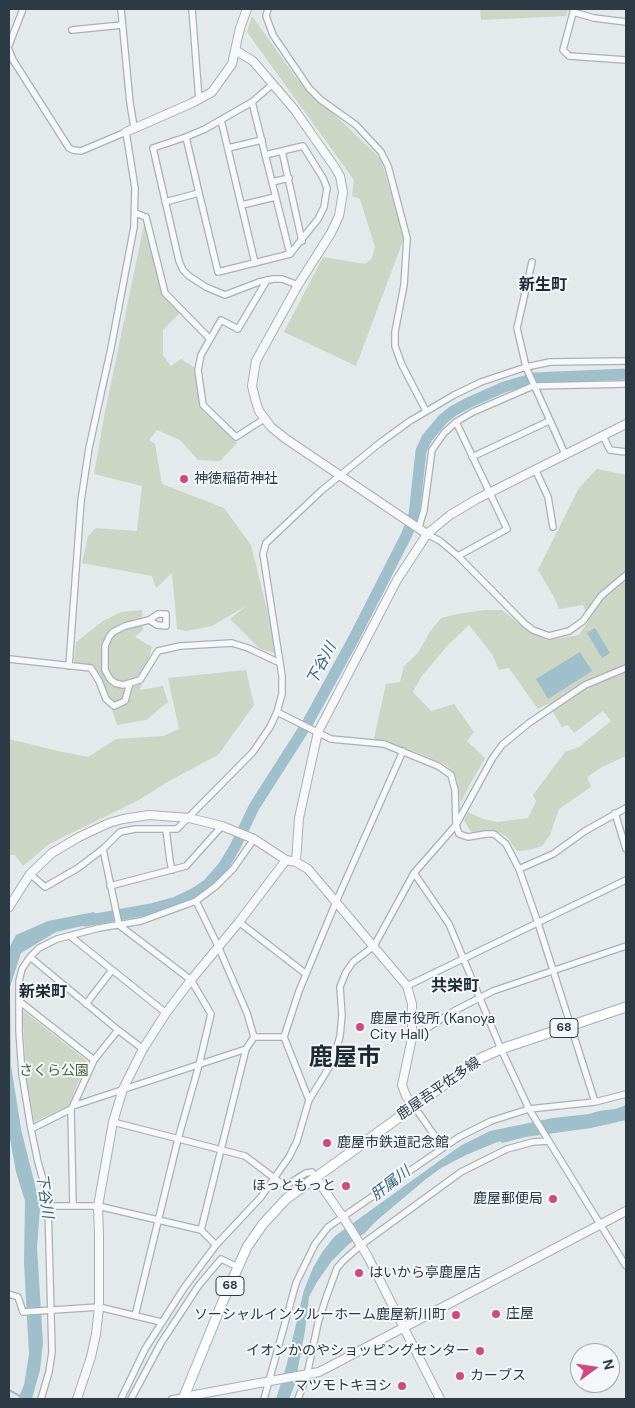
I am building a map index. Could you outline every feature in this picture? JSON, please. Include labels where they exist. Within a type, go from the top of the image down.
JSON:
[{"type":"main road","name":"鹿屋吾平佐多線","points":[[184,1398],[247,1247],[263,1224],[286,1199],[481,1058],[501,1049],[626,1007]]},
{"type":"street","points":[[9,45],[23,9]]},
{"type":"street","points":[[121,9],[134,127]]},
{"type":"street","points":[[192,9],[199,100]]},
{"type":"street","points":[[9,50],[13,60],[69,148],[81,151],[199,100],[212,92],[226,75],[232,64],[247,9]]},
{"type":"street","points":[[268,9],[266,16],[273,34],[309,88],[321,100],[356,125],[381,152],[388,166],[407,238],[404,285],[395,332],[395,346],[402,365],[426,410]]},
{"type":"street","points":[[626,23],[594,18],[573,10],[563,50],[569,56],[626,60]]},
{"type":"street","points":[[72,30],[122,25]]},
{"type":"street","points":[[235,50],[253,61],[294,109],[330,160],[340,176],[342,184],[343,202],[331,233],[298,285],[256,361],[252,386],[256,402],[264,419],[286,440],[440,541],[458,556],[533,630],[549,636],[570,631],[583,621],[601,596],[626,575]]},
{"type":"street","points":[[273,84],[252,102],[221,120],[186,137],[153,148],[179,261],[184,270],[196,281],[215,292],[225,295],[267,280],[282,279],[298,285]]},
{"type":"street","points":[[252,102],[290,254]]},
{"type":"street","points":[[221,120],[255,263]]},
{"type":"street","points":[[68,666],[81,501],[135,213],[136,188],[126,132]]},
{"type":"street","points":[[186,137],[218,272],[290,254],[318,219],[324,207],[327,188],[303,146],[265,156]]},
{"type":"street","points":[[228,148],[262,140]]},
{"type":"street","points":[[282,151],[302,241]]},
{"type":"street","points":[[272,182],[289,178]]},
{"type":"street","points":[[165,202],[199,193]]},
{"type":"street","points":[[242,206],[275,197]]},
{"type":"street","points":[[135,213],[146,217],[166,293],[210,338]]},
{"type":"street","points":[[532,262],[518,328],[526,367],[533,386],[565,454]]},
{"type":"street","points":[[264,419],[236,437],[203,405],[198,370],[201,355],[221,320],[238,329],[267,280]]},
{"type":"street","points":[[30,874],[45,887],[78,868],[103,849],[120,832],[135,829],[177,829],[253,752],[270,727],[282,694],[282,676],[275,621],[263,554],[266,543],[340,475],[381,442],[426,410],[481,382],[526,367],[550,362],[626,361]]},
{"type":"street","points":[[418,526],[424,510],[432,450],[444,433],[456,422],[473,412],[533,386],[626,384]]},
{"type":"street","points":[[472,457],[549,421]]},
{"type":"street","points":[[456,422],[507,529],[458,556]]},
{"type":"street","points":[[296,862],[299,818],[315,730],[397,580],[427,534],[450,515],[489,492],[626,424]]},
{"type":"street","points":[[603,436],[610,450],[626,452]]},
{"type":"street","points":[[534,469],[548,497],[553,527]]},
{"type":"street","points":[[149,620],[125,626],[113,632],[109,637],[105,646],[105,670],[114,683],[123,685],[143,677],[158,651],[180,646],[232,643],[248,648],[280,663]]},
{"type":"street","points":[[9,659],[91,668],[99,681],[106,699],[114,706],[125,701],[130,683]]},
{"type":"street","points":[[121,1399],[145,1349],[184,1288],[216,1245],[261,1197],[274,1180],[297,1141],[309,1100],[333,1061],[340,1036],[342,1015],[340,987],[346,972],[352,962],[374,946],[414,873],[456,825],[492,759],[502,746],[529,723],[585,685],[626,668]]},
{"type":"street","points":[[277,712],[331,739],[384,744],[438,766],[451,775],[456,790],[456,830],[462,836],[468,838],[494,834],[502,839],[519,869],[595,1102]]},
{"type":"street","points":[[309,1100],[284,1037],[292,1009],[306,974],[403,751]]},
{"type":"street","points":[[519,869],[553,854],[585,831],[626,808]]},
{"type":"street","points":[[615,813],[626,850]]},
{"type":"street","points":[[9,907],[30,874],[64,845],[110,823],[137,816],[164,815],[188,818],[222,826],[251,838],[286,860],[296,862],[308,869],[316,877],[408,986],[412,1004],[412,1038],[402,1085],[406,1096],[443,1148]]},
{"type":"street","points":[[110,886],[186,866],[222,826]]},
{"type":"street","points":[[166,829],[172,870]]},
{"type":"street","points":[[41,1399],[49,1372],[52,1352],[48,1206],[31,1129],[22,1074],[18,1031],[19,981],[22,969],[39,948],[57,939],[99,928],[141,921],[196,901],[216,886],[233,869],[251,838]]},
{"type":"street","points":[[103,849],[119,925],[190,980],[211,1014],[135,1316]]},
{"type":"street","points":[[86,1399],[77,1398],[91,1357],[98,1307],[100,1236],[98,1206],[113,1122],[124,1089],[143,1049],[166,1013],[286,860]]},
{"type":"street","points":[[414,873],[449,924],[501,1049],[530,1111],[626,1266]]},
{"type":"street","points":[[408,986],[626,880]]},
{"type":"street","points":[[196,901],[247,1013],[254,1037],[246,1049],[201,1230]]},
{"type":"street","points":[[238,922],[306,974]]},
{"type":"street","points":[[70,936],[166,1013]]},
{"type":"street","points":[[412,1038],[479,997],[626,946]]},
{"type":"street","points":[[30,957],[143,1049]]},
{"type":"street","points":[[86,1004],[112,970]]},
{"type":"street","points":[[19,1001],[94,1060]]},
{"type":"street","points":[[73,1206],[72,1107],[94,1060],[118,1030]]},
{"type":"street","points":[[254,1037],[284,1037]]},
{"type":"street","points":[[31,1129],[72,1107],[246,1049]]},
{"type":"street","points":[[264,1399],[296,1283],[315,1244],[328,1228],[458,1137],[491,1121],[530,1111],[595,1102],[626,1094]]},
{"type":"street","points":[[113,1122],[245,1156],[274,1180],[282,1184],[288,1185],[306,1173],[312,1172],[360,1245],[440,1399]]},
{"type":"street","points":[[298,1399],[318,1323],[332,1281],[343,1260],[360,1245],[438,1188],[475,1164],[496,1153],[519,1145],[547,1139]]},
{"type":"street","points":[[48,1206],[98,1206],[201,1230],[216,1245]]},
{"type":"street","points":[[172,1399],[319,1372],[626,1211]]},
{"type":"street","points":[[131,1399],[161,1343],[199,1286],[221,1259],[238,1267]]},
{"type":"street","points":[[9,1294],[18,1297],[23,1312],[98,1307],[161,1322]]},
{"type":"green space","points":[[480,9],[568,9],[566,16],[481,20]]},
{"type":"green space","points":[[252,16],[297,79],[381,159],[404,238],[356,366],[284,332],[323,257],[365,264],[372,258],[375,247],[360,199],[352,196],[354,180],[247,32]]},
{"type":"green space","points":[[146,215],[165,293],[183,310],[163,330],[163,355],[171,366],[181,359],[195,368],[201,409],[235,439],[237,443],[220,461],[198,460],[180,440],[157,430],[149,440],[155,444],[162,484],[224,508],[251,545],[278,654],[260,649],[230,619],[246,606],[212,626],[186,631],[177,629],[172,573],[156,588],[152,576],[82,563],[88,536],[96,528],[137,531],[142,486],[94,474]]},
{"type":"green space","points":[[597,469],[626,475],[626,756],[602,767],[587,777],[591,787],[559,809],[550,835],[542,846],[517,851],[507,837],[499,832],[489,831],[477,834],[470,831],[464,820],[468,812],[483,819],[498,822],[528,818],[536,801],[533,795],[565,752],[579,747],[611,721],[603,711],[574,733],[568,725],[562,727],[548,704],[538,709],[509,668],[499,670],[492,654],[469,625],[447,646],[421,677],[413,692],[431,711],[454,704],[474,732],[467,741],[485,758],[461,803],[457,781],[453,772],[446,765],[416,752],[374,739],[386,684],[400,682],[404,666],[418,653],[429,633],[441,618],[484,610],[502,610],[526,629],[546,640],[579,635],[589,620],[583,605],[559,609],[538,570],[579,488]]},
{"type":"green space","points":[[142,610],[143,630],[135,637],[152,647],[140,690],[163,686],[168,702],[146,720],[117,725],[108,697],[91,668],[74,662],[76,642],[103,621],[121,612]]},
{"type":"green space","points":[[246,670],[254,705],[218,755],[169,781],[139,800],[49,844],[23,866],[15,855],[9,855],[9,739],[88,757],[116,739],[163,736],[179,729],[168,678]]},
{"type":"green space","name":"さくら公園","points":[[22,1010],[87,1061],[69,1106],[34,1122],[27,1080]]},
{"type":"water","points":[[595,628],[610,653],[602,658],[587,633]]},
{"type":"water","points":[[580,652],[592,671],[548,699],[536,679]]},
{"type":"water","points":[[94,912],[100,922],[56,932],[21,953],[10,987],[11,1065],[21,1129],[40,1209],[37,1247],[43,1343],[40,1370],[32,1399],[18,1399],[24,1385],[29,1354],[24,1263],[25,1201],[16,1172],[9,1133],[9,948],[16,935],[48,921]]},
{"type":"water","points":[[626,1105],[626,1120],[591,1128],[526,1137],[502,1143],[500,1141],[466,1155],[441,1168],[426,1179],[375,1222],[366,1232],[349,1244],[331,1262],[317,1282],[309,1297],[295,1384],[289,1399],[276,1399],[286,1367],[304,1290],[313,1268],[335,1236],[460,1146],[490,1131],[553,1118],[589,1114]]},
{"type":"waterway","name":"下谷川","points":[[85,921],[151,909],[176,902],[208,884],[223,867],[254,807],[307,724],[354,638],[407,534],[414,515],[421,451],[427,438],[443,419],[468,403],[504,387],[535,378],[626,374]]},
{"type":"waterway","points":[[9,1390],[20,1396]]},
{"type":"place","name":"神徳稲荷神社","points":[[184,479]]},
{"type":"place","name":"鹿屋市役所 (Kanoya City Hall)","points":[[360,1027]]},
{"type":"place","name":"鹿屋市鉄道記念館","points":[[327,1143]]},
{"type":"place","name":"ほっともっと","points":[[346,1186]]},
{"type":"place","name":"鹿屋郵便局","points":[[553,1199]]},
{"type":"place","name":"はいから亭鹿屋店","points":[[359,1273]]},
{"type":"place","name":"庄屋","points":[[496,1314]]},
{"type":"place","name":"ソーシャルインクルーホーム鹿屋新川町","points":[[456,1315]]},
{"type":"place","name":"イオンかのやショッピングセンター","points":[[480,1351]]},
{"type":"place","name":"カーブス","points":[[460,1376]]},
{"type":"place","name":"マツモトキヨシ","points":[[402,1386]]},
{"type":"district","name":"新生町","points":[[543,286]]},
{"type":"district","name":"共栄町","points":[[455,987]]},
{"type":"district","name":"新栄町","points":[[43,993]]},
{"type":"district","name":"鹿屋市","points":[[345,1059]]},
{"type":"water label","name":"肝属川","points":[[391,1184]]}]
